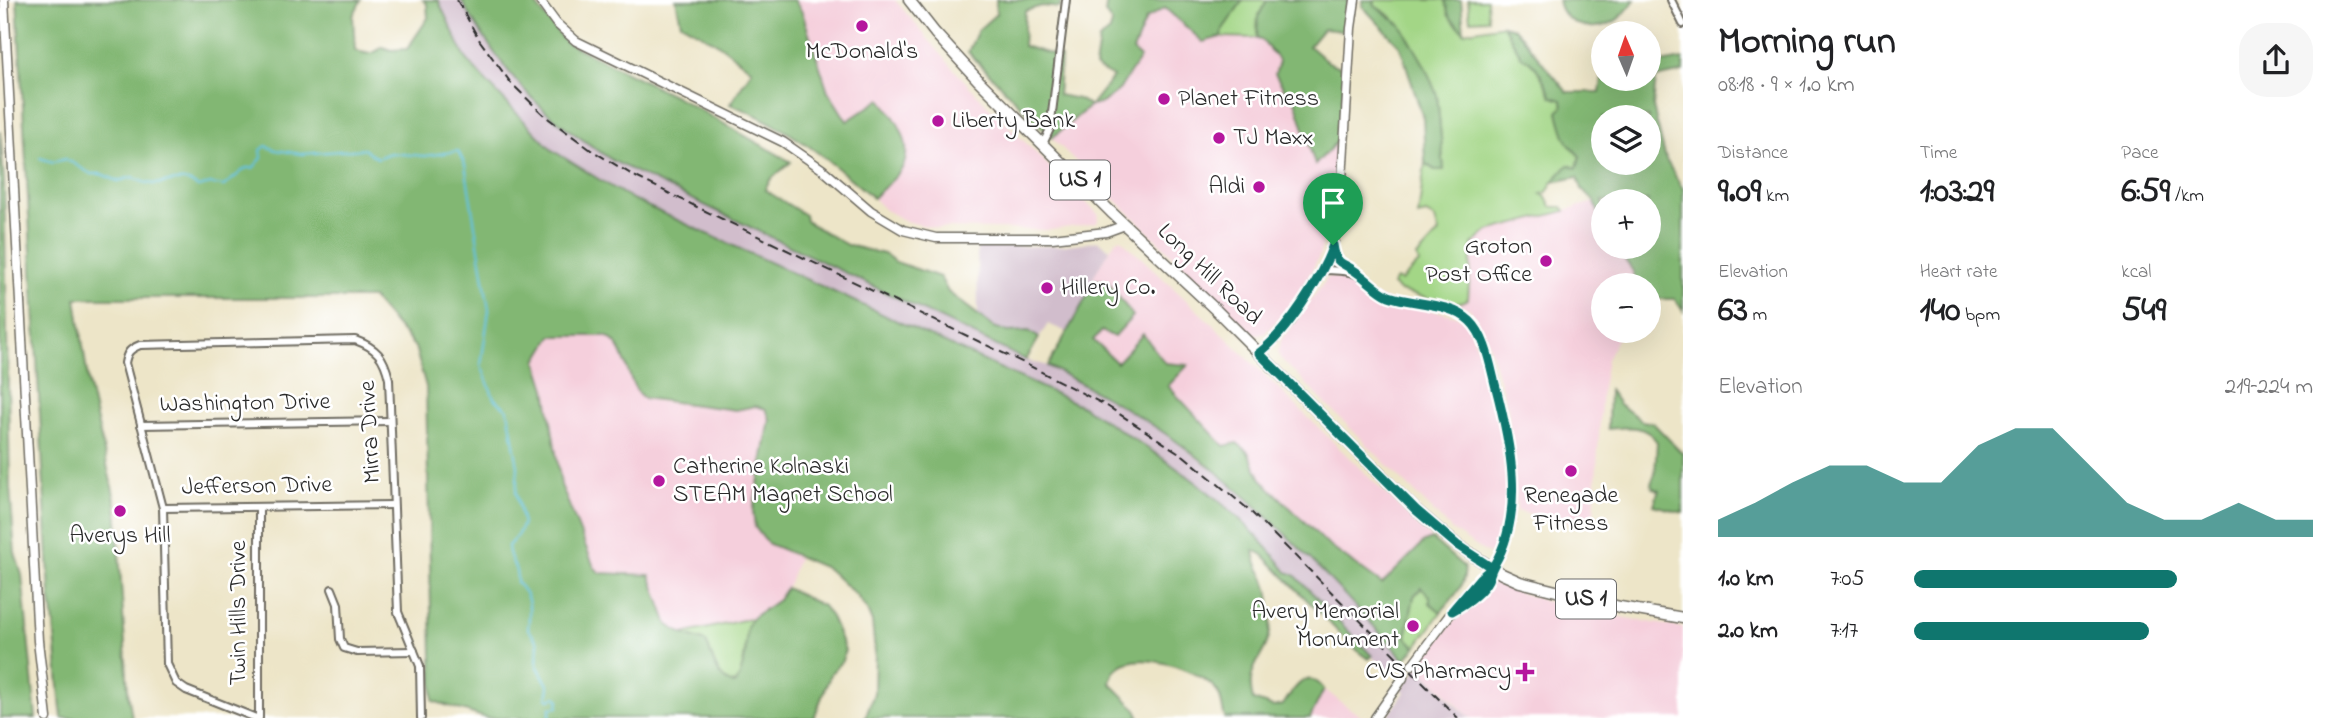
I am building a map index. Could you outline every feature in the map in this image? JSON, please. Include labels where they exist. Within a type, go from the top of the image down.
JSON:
[{"type":"main road","name":"Long Hill Road","points":[[909,0],[978,81],[1259,353],[1416,510],[1457,545],[1492,568]]},
{"type":"main road","name":"US 1","points":[[1492,568],[1502,575],[1540,588],[1620,607],[1683,618]]},
{"type":"street","points":[[4,0],[37,628],[47,718]]},
{"type":"street","points":[[538,0],[556,23],[576,41],[783,142],[822,169],[872,211],[903,230],[936,238],[1052,238],[1106,232],[1125,225]]},
{"type":"street","points":[[1043,144],[1050,129],[1060,30],[1066,0]]},
{"type":"street","points":[[1259,353],[1291,321],[1333,245],[1340,207],[1355,0]]},
{"type":"street","points":[[1671,0],[1683,24]]},
{"type":"street","points":[[1333,245],[1335,257],[1339,262],[1389,295],[1451,311],[1464,316],[1472,323],[1481,337],[1506,425],[1513,492],[1508,530],[1500,554],[1492,568],[1452,611],[1412,665]]},
{"type":"street","points":[[1321,270],[1347,271],[1364,277]]},
{"type":"street","name":"Mirra Drive","points":[[141,425],[125,363],[131,349],[140,345],[355,340],[376,351],[386,362],[389,379],[398,612],[420,666],[421,718]]},
{"type":"street","name":"Washington Drive","points":[[141,425],[390,421]]},
{"type":"street","points":[[141,425],[163,508],[167,664],[171,675],[176,683],[187,690],[257,718]]},
{"type":"street","name":"Jefferson Drive","points":[[163,508],[393,505]]},
{"type":"street","name":"Twin Hills Drive","points":[[257,718],[259,507]]},
{"type":"street","points":[[332,589],[338,604],[344,648],[357,652],[414,651]]},
{"type":"street","points":[[1375,718],[1403,678]]},
{"type":"shaded area","points":[[438,0],[461,0],[500,62],[533,98],[560,122],[613,161],[1026,360],[1048,366],[1109,397],[1162,431],[1232,485],[1302,550],[1405,660],[1391,673],[1378,663],[1295,575],[1287,572],[1243,523],[1174,466],[1082,406],[636,201],[552,150],[465,57]]},
{"type":"shaded area","points":[[794,0],[895,0],[988,106],[1099,215],[1097,223],[1050,230],[937,228],[908,222],[885,210],[873,198],[900,171],[847,121],[828,91],[802,12]]},
{"type":"shaded area","points":[[1165,7],[1203,42],[1221,37],[1261,39],[1279,61],[1275,69],[1285,90],[1294,97],[1315,164],[1339,139],[1333,208],[1319,257],[1297,300],[1264,334],[1253,334],[1052,138],[1090,106],[1102,103],[1133,52],[1146,19]]},
{"type":"shaded area","points":[[1591,203],[1591,259],[1624,259],[1633,271],[1591,273],[1591,343],[1615,343],[1607,359],[1602,388],[1593,527],[1517,511],[1508,409],[1487,339],[1470,309],[1455,304],[1460,303],[1471,274],[1472,245],[1488,231]]},
{"type":"shaded area","points":[[1121,239],[1227,338],[1432,539],[1423,542],[1385,581],[1378,583],[1328,545],[1261,479],[1248,451],[1224,447],[1168,386],[1187,365],[1117,363],[1095,344],[1093,340],[1103,330],[1107,281],[1092,278],[1116,240]]},
{"type":"shaded area","points":[[1098,241],[1110,249],[1093,277],[1096,280],[1067,332],[1048,324],[1039,338],[1029,331],[1008,332],[994,327],[978,314],[977,247],[1059,246]]},
{"type":"shaded area","points":[[1329,276],[1355,282],[1372,295],[1386,300],[1457,316],[1466,321],[1471,329],[1504,431],[1508,508],[1497,545],[1491,553],[1488,554],[1453,531],[1280,358],[1278,353],[1281,340]]},
{"type":"shaded area","name":"Catherine Kolnaski STEAM Magnet School","points":[[552,336],[607,336],[614,340],[620,348],[629,377],[653,401],[708,407],[766,408],[770,419],[753,511],[755,527],[767,543],[798,558],[789,583],[778,600],[762,613],[752,618],[683,634],[668,625],[650,575],[600,574],[594,567],[561,485],[546,389],[537,361]]},
{"type":"shaded area","points":[[1492,583],[1563,607],[1683,628],[1683,718],[1471,718],[1418,666],[1458,615]]},
{"type":"shaded area","points":[[1418,666],[1471,718],[1387,718],[1405,692],[1402,689]]},
{"type":"shaded area","points":[[1324,689],[1343,704],[1364,718],[1310,718]]},
{"type":"green space","points":[[17,0],[361,0],[353,16],[355,50],[369,53],[382,47],[391,50],[407,49],[428,18],[427,4],[423,0],[438,0],[465,57],[552,150],[636,201],[1082,406],[1165,460],[1219,501],[1244,523],[1287,572],[1295,575],[1372,656],[1369,659],[1353,647],[1263,555],[1254,550],[1268,589],[1271,623],[1270,635],[1251,677],[1253,700],[1273,707],[1283,705],[1300,683],[1311,680],[1324,689],[1310,718],[1225,718],[1219,695],[1206,681],[1164,663],[1135,661],[1123,664],[1114,672],[1110,683],[1135,708],[1140,718],[865,718],[874,693],[875,652],[872,622],[867,610],[856,595],[828,569],[767,543],[755,527],[753,511],[770,419],[766,409],[755,406],[736,410],[643,398],[632,382],[619,348],[606,336],[552,336],[537,361],[546,389],[561,485],[594,567],[600,573],[650,575],[668,625],[706,642],[719,673],[735,684],[745,657],[747,627],[752,618],[778,600],[786,588],[823,606],[831,617],[845,650],[842,661],[831,673],[814,718],[486,718],[433,701],[426,387],[415,347],[372,298],[76,298],[89,387],[116,504],[132,718],[62,718],[50,595]]},
{"type":"green space","points":[[461,0],[532,0],[565,42],[675,96],[791,162],[770,180],[765,190],[805,215],[806,221],[847,245],[884,254],[896,262],[940,277],[948,292],[994,327],[1008,332],[1029,331],[1039,338],[1026,360],[613,161],[560,123],[531,97],[493,51]]},
{"type":"green space","points":[[676,0],[794,0],[802,12],[828,91],[847,121],[881,99],[898,123],[906,151],[905,161],[898,174],[873,198],[806,144],[771,123],[730,104],[752,70],[717,43],[681,23]]},
{"type":"green space","points":[[996,0],[1061,0],[1060,8],[1042,6],[1025,11],[1023,46],[1061,57],[1058,95],[1078,99],[1090,106],[1052,138],[968,52],[978,30],[996,14]]},
{"type":"green space","points":[[1107,0],[1243,0],[1223,29],[1221,37],[1203,42],[1165,8],[1146,19],[1133,51],[1140,58],[1119,90],[1102,103],[1090,106],[1113,77],[1095,67],[1099,40],[1110,31],[1112,23],[1105,13]]},
{"type":"green space","points":[[1243,0],[1267,0],[1258,17],[1257,38],[1221,37],[1223,29]]},
{"type":"green space","points":[[1267,0],[1348,0],[1344,31],[1323,29],[1309,46],[1330,63],[1345,67],[1339,139],[1315,165],[1294,97],[1285,90],[1275,74],[1279,61],[1261,39],[1257,38],[1258,17]]},
{"type":"green space","points":[[1363,0],[1374,0],[1375,6],[1401,25],[1425,66],[1437,95],[1444,170],[1435,170],[1425,163],[1423,118],[1400,46],[1362,6]]},
{"type":"green space","points":[[1374,0],[1445,0],[1449,16],[1464,32],[1503,25],[1522,57],[1536,68],[1551,96],[1562,100],[1563,107],[1558,112],[1561,124],[1568,141],[1580,156],[1577,169],[1554,180],[1547,192],[1541,194],[1551,207],[1562,207],[1565,211],[1488,231],[1472,245],[1468,299],[1460,302],[1448,303],[1437,298],[1434,300],[1400,291],[1392,285],[1396,279],[1401,281],[1419,263],[1417,257],[1439,233],[1435,219],[1426,214],[1418,216],[1425,163],[1434,170],[1444,170],[1437,95],[1391,16],[1375,6]]},
{"type":"green space","points":[[1445,0],[1461,0],[1464,32],[1449,16]]},
{"type":"green space","points":[[1468,0],[1487,0],[1488,19],[1470,20]]},
{"type":"green space","points":[[1558,0],[1635,0],[1615,21],[1591,21],[1591,27],[1571,20]]},
{"type":"green space","points":[[1503,25],[1514,28],[1567,92],[1655,91],[1653,105],[1591,105],[1591,175],[1661,175],[1661,140],[1666,160],[1683,189],[1683,311],[1675,299],[1661,299],[1661,273],[1633,273],[1624,259],[1661,259],[1661,189],[1591,189],[1591,198],[1582,189],[1578,177],[1553,182],[1568,165],[1577,168],[1580,156],[1563,131],[1558,112],[1563,107],[1562,100],[1552,97],[1536,68],[1522,57]]},
{"type":"green space","points":[[1683,59],[1683,72],[1661,77],[1661,63]]},
{"type":"green space","points":[[0,131],[4,180],[10,488],[15,553],[22,575],[36,718],[0,718]]},
{"type":"green space","points":[[1096,280],[1107,281],[1133,316],[1114,337],[1102,331],[1093,340],[1117,363],[1143,334],[1165,363],[1188,365],[1168,386],[1224,446],[1237,443],[1248,452],[1261,479],[1328,545],[1382,584],[1424,542],[1432,539],[1464,567],[1461,586],[1441,612],[1430,603],[1430,596],[1421,588],[1414,596],[1406,637],[1416,647],[1405,660],[1289,538],[1227,481],[1146,421],[1048,366]]},
{"type":"green space","points":[[1609,390],[1619,404],[1642,421],[1653,423],[1683,454],[1683,513],[1654,505],[1659,490],[1651,484],[1655,473],[1657,442],[1652,436],[1636,428],[1608,429]]},
{"type":"green space","points":[[1421,588],[1430,596],[1430,603],[1441,612],[1416,647],[1406,637],[1414,596]]},
{"type":"green space","points":[[752,618],[742,668],[735,684],[719,673],[706,642],[683,634]]},
{"type":"waterway","points":[[40,158],[53,162],[66,159],[91,174],[101,174],[118,181],[133,177],[152,184],[182,181],[198,187],[211,184],[224,186],[246,168],[253,168],[262,158],[261,150],[266,146],[302,154],[364,149],[377,158],[390,153],[425,156],[458,151],[465,165],[489,310],[481,365],[494,398],[508,410],[518,467],[516,493],[523,524],[508,546],[517,583],[528,598],[528,629],[538,642],[537,665],[549,687],[547,698],[555,696],[559,699],[558,707],[550,708],[550,718]]},
{"type":"tunnel","points":[[1403,678],[1412,665]]},
{"type":"railway","points":[[457,0],[480,41],[511,83],[545,116],[591,150],[636,177],[1026,364],[1107,406],[1184,456],[1248,509],[1458,718]]},
{"type":"place","name":"McDonald's","points":[[862,26]]},
{"type":"place","name":"Planet Fitness","points":[[1164,99]]},
{"type":"place","name":"Liberty Bank","points":[[938,121]]},
{"type":"place","name":"TJ Maxx","points":[[1219,138]]},
{"type":"place","name":"Aldi","points":[[1259,187]]},
{"type":"place","name":"Groton Post Office","points":[[1546,261]]},
{"type":"place","name":"Hillery Co.","points":[[1047,288]]},
{"type":"place","name":"Renegade Fitness","points":[[1571,471]]},
{"type":"place","name":"Catherine Kolnaski STEAM Magnet School","points":[[659,481]]},
{"type":"place","name":"Averys Hill","points":[[120,511]]},
{"type":"place","name":"Avery Memorial Monument","points":[[1413,626]]},
{"type":"place","name":"CVS Pharmacy","points":[[1525,672]]},
{"type":"route","points":[[1333,245],[1335,257],[1339,262],[1385,293],[1464,316],[1481,337],[1493,373],[1506,425],[1512,507],[1500,554],[1486,584],[1468,601],[1452,611],[1462,597],[1492,568],[1457,545],[1416,510],[1259,353],[1291,321],[1326,265],[1333,245]]}]
